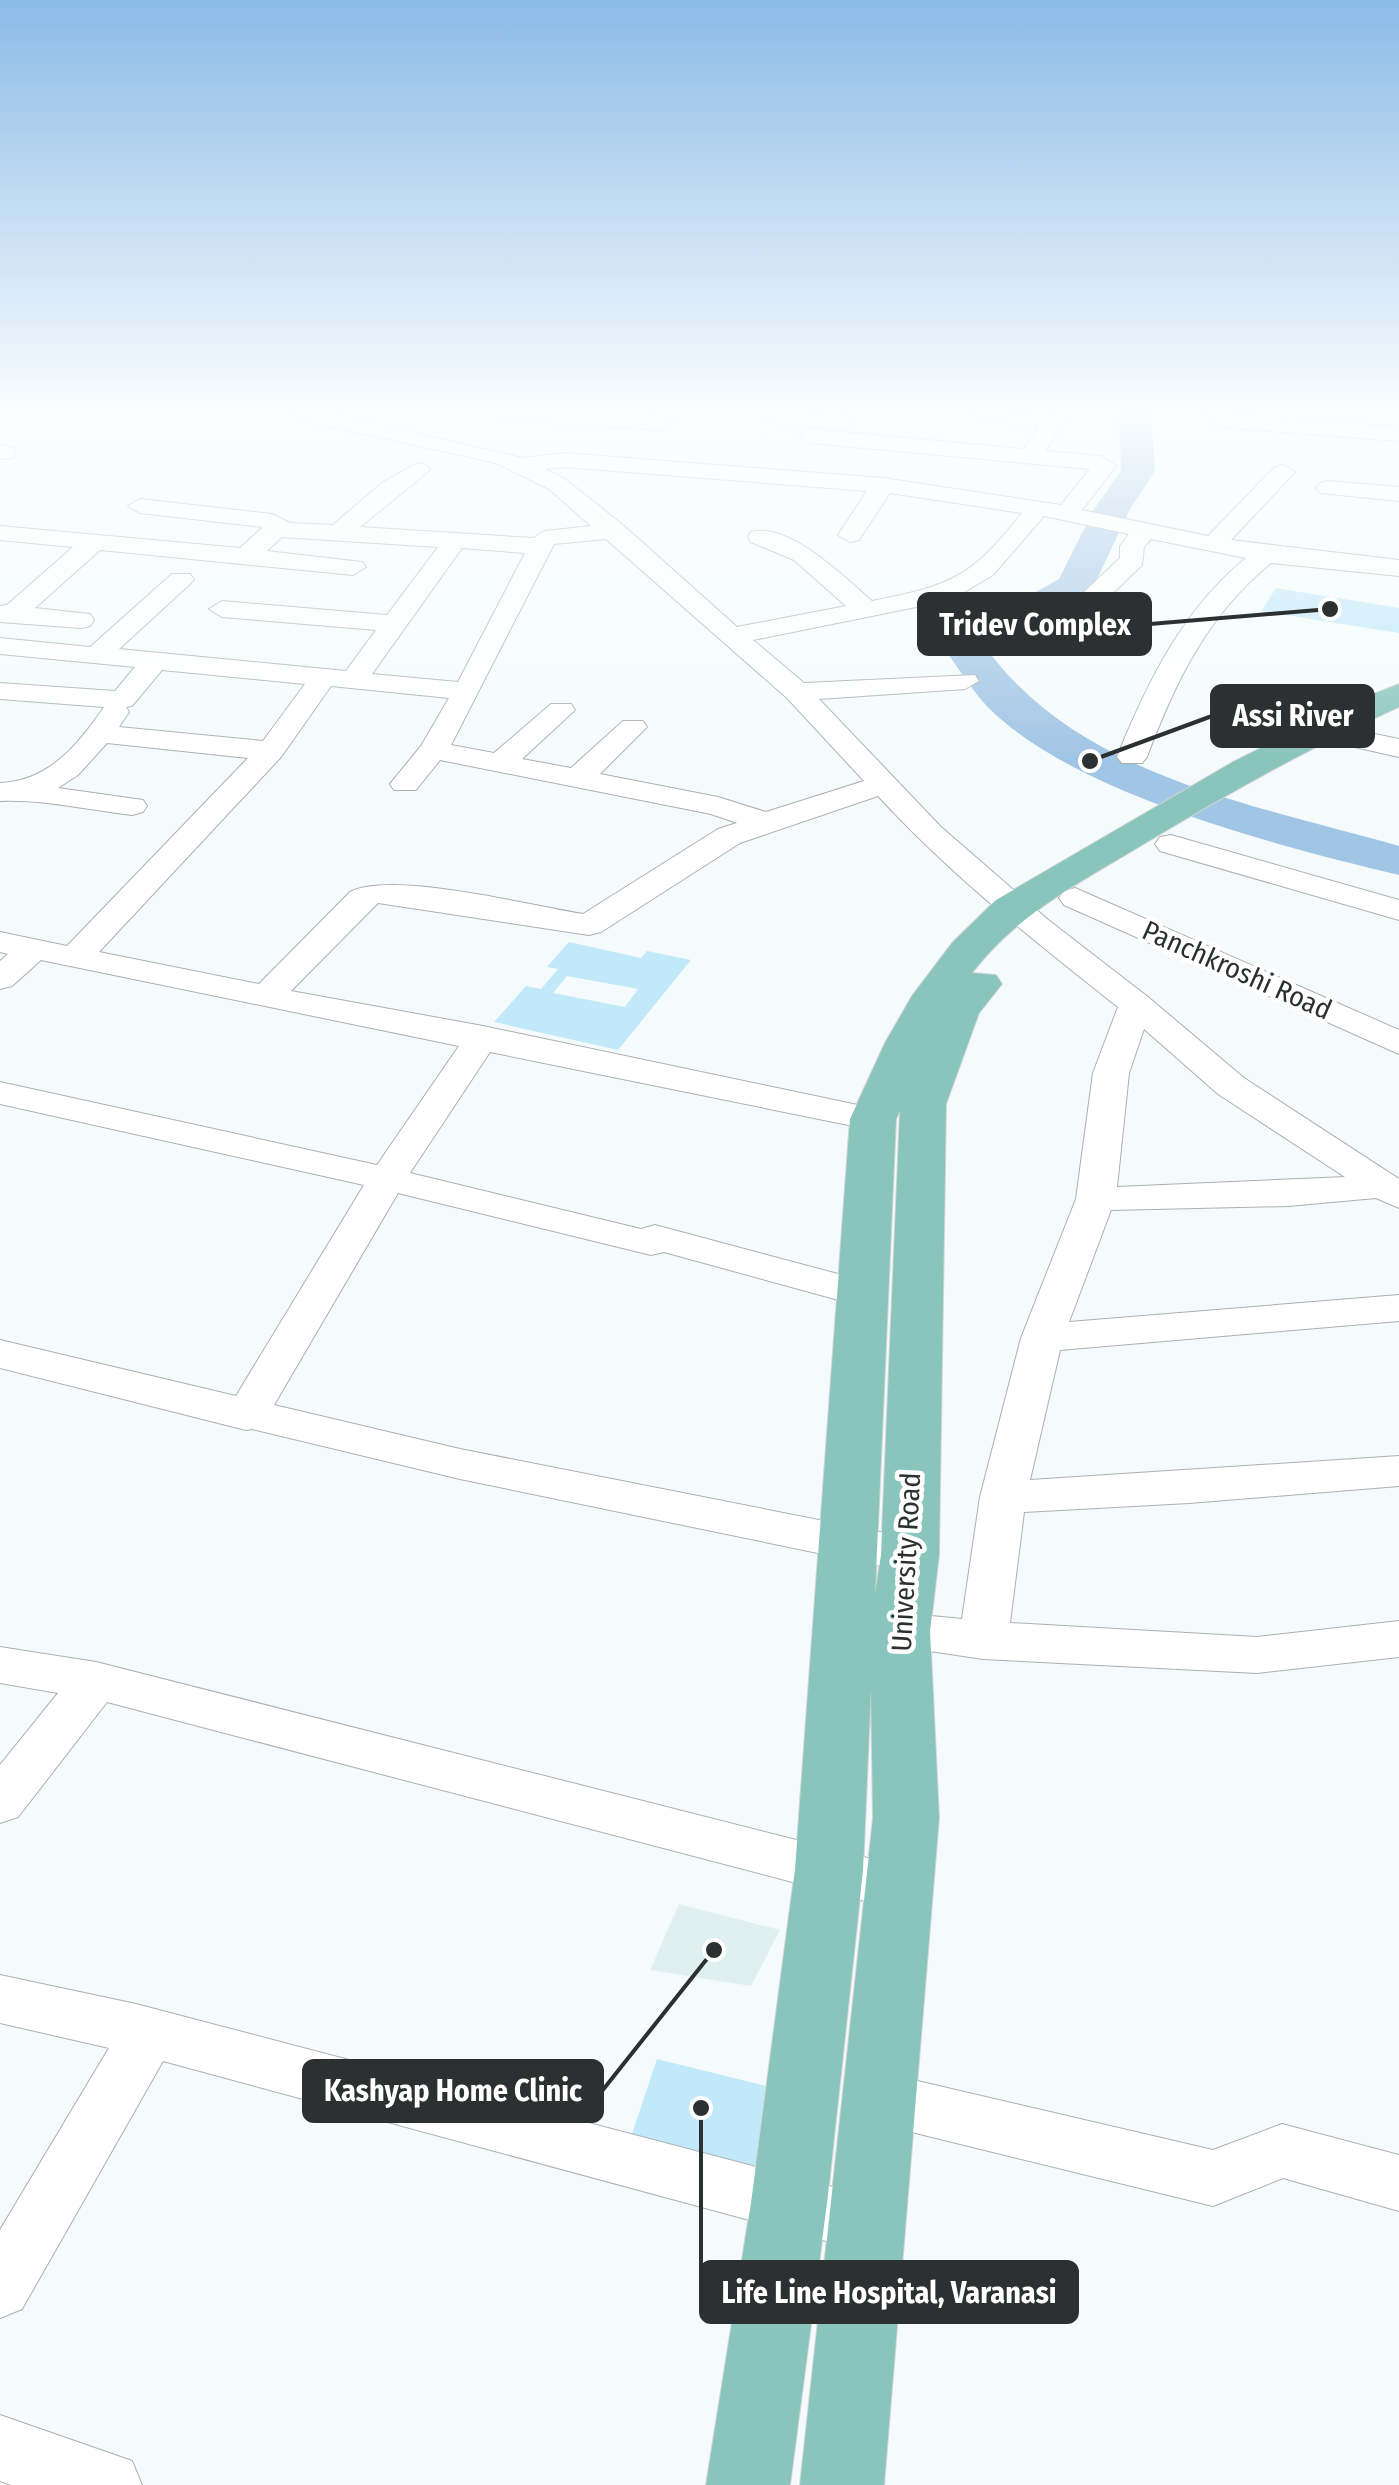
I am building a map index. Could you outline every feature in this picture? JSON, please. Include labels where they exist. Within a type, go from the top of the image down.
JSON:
[{"type":"main road","points":[[1182,823],[1340,720],[1399,694]]},
{"type":"main road","name":"University Road","points":[[842,2485],[906,1818],[900,1631],[910,1555],[914,1292],[924,1104],[958,1009],[1041,910],[1182,823],[1252,796],[1399,720]]},
{"type":"main road","points":[[748,2485],[829,1870],[873,1118],[896,1060],[942,982],[986,930],[1041,910]]},
{"type":"street","points":[[4,614],[118,529]]},
{"type":"street","points":[[246,556],[276,529],[539,546]]},
{"type":"street","points":[[336,535],[343,529]]},
{"type":"street","points":[[612,529],[796,692],[930,834],[1041,910],[1136,1004],[1231,1086],[1390,1191]]},
{"type":"street","points":[[850,535],[854,529]]},
{"type":"street","points":[[730,636],[942,594],[969,584],[989,568],[1021,529]]},
{"type":"street","points":[[1056,647],[1076,614],[1134,560],[1132,546],[1137,529]]},
{"type":"street","points":[[1147,529],[1266,555],[1399,568]]},
{"type":"street","points":[[1214,544],[1228,529]]},
{"type":"street","points":[[406,784],[432,750],[467,691],[539,546],[552,536],[615,531]]},
{"type":"street","points":[[0,533],[353,567]]},
{"type":"street","points":[[760,537],[803,555],[867,610]]},
{"type":"street","points":[[354,678],[453,543]]},
{"type":"street","points":[[1132,757],[1168,670],[1230,586],[1266,555]]},
{"type":"street","points":[[96,656],[181,579]]},
{"type":"street","points":[[222,610],[392,623]]},
{"type":"street","points":[[4,614],[80,620]]},
{"type":"street","points":[[0,646],[467,691]]},
{"type":"street","points":[[32,789],[68,770],[155,661]]},
{"type":"street","points":[[75,957],[271,752],[324,676]]},
{"type":"street","points":[[796,692],[965,681]]},
{"type":"street","points":[[0,691],[122,700]]},
{"type":"street","points":[[500,763],[561,710]]},
{"type":"street","points":[[578,778],[633,727]]},
{"type":"street","points":[[100,734],[271,752]]},
{"type":"street","points":[[1360,740],[1399,748]]},
{"type":"street","points":[[432,750],[718,806],[765,822]]},
{"type":"street","points":[[0,792],[32,789],[122,814],[158,785]]},
{"type":"street","points":[[265,998],[372,893],[402,894],[590,925],[692,858],[765,822],[882,786]]},
{"type":"street","points":[[1182,823],[1399,910]]},
{"type":"street","name":"Panchkroshi Road","points":[[1041,910],[1284,989],[1399,1044]]},
{"type":"street","points":[[0,942],[873,1118]]},
{"type":"street","points":[[0,979],[35,948]]},
{"type":"street","points":[[983,1640],[1003,1497],[1042,1338],[1096,1199],[1112,1073],[1136,1004]]},
{"type":"street","points":[[246,1416],[387,1179],[483,1037]]},
{"type":"street","points":[[0,1093],[653,1240],[864,1294]]},
{"type":"street","points":[[1096,1199],[1390,1191]]},
{"type":"street","points":[[1042,1338],[1399,1308]]},
{"type":"street","points":[[0,1354],[246,1416],[460,1464],[910,1555]]},
{"type":"street","points":[[1003,1497],[1189,1488],[1399,1471]]},
{"type":"street","points":[[900,1631],[983,1640],[1257,1655],[1399,1639]]},
{"type":"street","points":[[0,1665],[96,1681],[899,1888]]},
{"type":"street","points":[[0,1802],[96,1681]]},
{"type":"street","points":[[0,1999],[150,2033],[867,2224]]},
{"type":"street","points":[[0,2288],[150,2033]]},
{"type":"street","points":[[879,2098],[1213,2178],[1282,2151],[1399,2183]]},
{"type":"street","points":[[0,2448],[108,2485]]},
{"type":"shaded area","points":[[679,1904],[780,1930],[751,1986],[650,1970]]},
{"type":"building","points":[[1276,588],[1399,608],[1399,633],[1261,611]]},
{"type":"building","points":[[569,942],[641,958],[647,951],[691,960],[618,1050],[494,1022],[526,986],[541,989],[558,969],[547,967]],"holes":[[[567,976],[638,989],[625,1007],[553,993]]]},
{"type":"building","points":[[657,2059],[786,2091],[763,2171],[631,2137]]},
{"type":"waterway","points":[[1102,529],[1075,586],[965,649],[994,688],[1014,709],[1053,738],[1146,783],[1197,802],[1399,861]]},
{"type":"place","name":"Tridev Complex","points":[[1330,609]]},
{"type":"place","name":"Assi River","points":[[1090,761]]},
{"type":"place","name":"Kashyap Home Clinic","points":[[714,1950]]},
{"type":"place","name":"Life Line Hospital, Varanasi","points":[[701,2108]]}]
